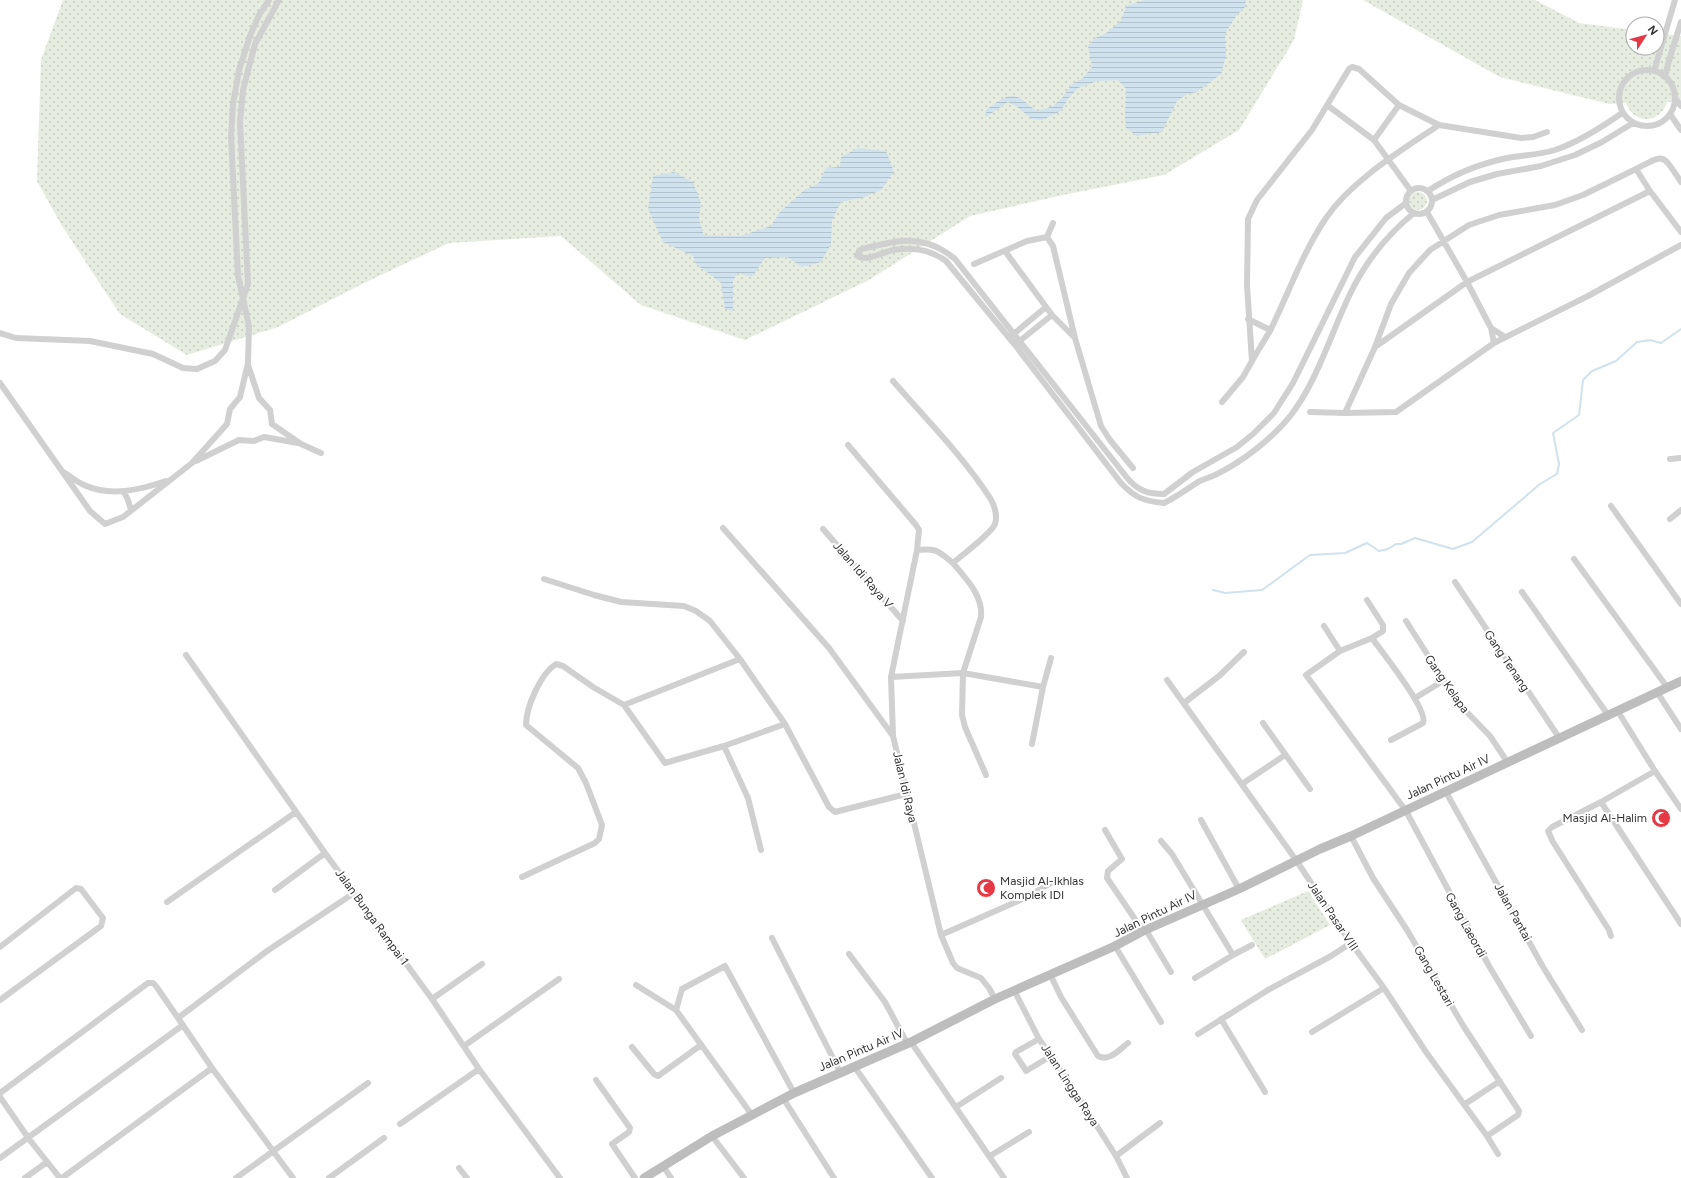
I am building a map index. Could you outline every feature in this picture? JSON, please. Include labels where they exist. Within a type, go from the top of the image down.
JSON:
[{"type":"main road","name":"Jalan Pintu Air IV","points":[[644,1178],[712,1136],[794,1093],[909,1043],[995,998],[1115,946],[1202,904],[1239,889],[1296,860],[1406,811],[1560,739],[1616,710],[1681,681]]},
{"type":"street","points":[[0,382],[90,511],[105,524],[123,517],[192,463],[227,424],[230,409],[240,397],[248,363],[249,326],[238,276],[231,136],[233,104],[239,70],[250,36],[259,15],[269,0]]},
{"type":"street","points":[[0,334],[16,338],[90,341],[153,354],[183,368],[197,369],[215,361],[225,350],[248,284],[240,122],[243,90],[255,44],[279,0]]},
{"type":"street","points":[[1654,71],[1665,38],[1674,0]]},
{"type":"street","points":[[1665,77],[1681,22]]},
{"type":"street","points":[[1252,361],[1248,319],[1247,285],[1248,219],[1251,210],[1257,200],[1312,130],[1346,72],[1352,67],[1359,69],[1399,105],[1439,125],[1521,138],[1533,137],[1547,132]]},
{"type":"street","points":[[1645,70],[1654,71],[1665,77],[1672,86],[1675,98],[1674,106],[1670,114],[1663,122],[1653,126],[1643,126],[1633,123],[1622,113],[1618,94],[1627,77],[1635,72],[1645,70]]},
{"type":"street","points":[[1675,98],[1681,106]]},
{"type":"street","points":[[1327,105],[1374,140],[1411,191]]},
{"type":"street","points":[[1374,140],[1399,105]]},
{"type":"street","points":[[1428,191],[1446,178],[1468,169],[1507,158],[1555,150],[1601,127],[1622,113]]},
{"type":"street","points":[[1670,114],[1681,130]]},
{"type":"street","points":[[1432,200],[1470,182],[1498,174],[1541,166],[1575,155],[1602,142],[1633,123]]},
{"type":"street","points":[[1222,402],[1243,377],[1270,330],[1314,237],[1327,217],[1352,189],[1388,160],[1439,125]]},
{"type":"street","points":[[1345,413],[1375,347],[1391,304],[1409,273],[1430,250],[1469,225],[1499,215],[1554,205],[1583,195],[1658,158],[1668,162],[1681,182]]},
{"type":"street","points":[[1636,169],[1650,191],[1681,232]]},
{"type":"street","points":[[1419,188],[1428,191],[1432,200],[1431,206],[1427,212],[1419,214],[1414,213],[1409,209],[1406,199],[1411,191],[1419,188]]},
{"type":"street","points":[[1375,347],[1467,282],[1650,191]]},
{"type":"street","points":[[1064,404],[1139,490],[1151,494],[1164,494],[1192,472],[1237,447],[1253,434],[1274,413],[1293,383],[1355,257],[1386,218],[1406,203]]},
{"type":"street","points":[[1427,212],[1467,282],[1491,328],[1494,343]]},
{"type":"street","points":[[1011,336],[955,259],[943,250],[926,242],[905,240],[862,249],[857,253],[857,256],[864,258],[893,250],[907,249],[926,251],[940,257],[952,268],[1017,343],[1064,404],[1121,483],[1141,499],[1164,503],[1199,482],[1233,465],[1261,445],[1291,416],[1315,376],[1352,290],[1364,269],[1388,236],[1414,213]]},
{"type":"street","points":[[1047,237],[1053,223]]},
{"type":"street","points":[[974,264],[1027,241],[1047,237]]},
{"type":"street","points":[[1047,237],[1053,246],[1075,338],[1101,426],[1110,440],[1133,468]]},
{"type":"street","points":[[1310,412],[1396,412],[1494,343],[1588,296],[1681,245]]},
{"type":"street","points":[[1005,251],[1046,307],[1075,338]]},
{"type":"street","points":[[1011,336],[1046,307]]},
{"type":"street","points":[[1017,343],[1052,314]]},
{"type":"street","points":[[1248,319],[1270,330]]},
{"type":"street","points":[[1491,328],[1505,337]]},
{"type":"street","points":[[248,363],[259,398],[270,410],[272,424],[301,444],[321,453]]},
{"type":"street","points":[[893,380],[966,466],[991,499],[996,512],[995,524],[953,563]]},
{"type":"street","points":[[192,463],[239,440],[249,441],[264,437],[301,444]]},
{"type":"street","name":"Jalan Idi Raya","points":[[848,445],[919,530],[917,550],[891,677],[893,736],[941,935],[953,963],[957,968],[981,978],[995,998]]},
{"type":"street","points":[[1670,459],[1681,458]]},
{"type":"street","points":[[62,471],[84,485],[108,491],[135,491],[172,479]]},
{"type":"street","points":[[1192,472],[1199,482]]},
{"type":"street","points":[[124,492],[131,510]]},
{"type":"street","points":[[1611,506],[1681,604]]},
{"type":"street","points":[[1670,519],[1681,510]]},
{"type":"street","points":[[723,528],[829,648],[893,736]]},
{"type":"street","name":"Jalan Idi Raya V","points":[[823,529],[902,621]]},
{"type":"street","points":[[917,550],[937,550],[953,563],[981,601],[981,617],[962,673],[962,715],[965,727],[986,775]]},
{"type":"street","points":[[1574,560],[1667,687]]},
{"type":"street","points":[[544,579],[620,602],[684,606],[696,611],[710,621],[740,659],[786,724],[829,807],[835,812],[906,794]]},
{"type":"street","name":"Gang Tenang","points":[[1455,582],[1560,739]]},
{"type":"street","points":[[1522,592],[1608,715]]},
{"type":"street","points":[[1324,626],[1340,651],[1372,638],[1383,631],[1383,625],[1367,600]]},
{"type":"street","name":"Gang Kelapa","points":[[1406,621],[1443,681],[1465,712],[1490,736],[1508,763]]},
{"type":"street","points":[[1372,638],[1415,698],[1424,717],[1423,723],[1391,740]]},
{"type":"street","name":"Gang Laeordi","points":[[1340,651],[1306,675],[1406,811],[1489,966],[1531,1036]]},
{"type":"street","points":[[1184,703],[1218,676],[1244,652]]},
{"type":"street","name":"Jalan Bunga Rampai 1","points":[[186,655],[325,853],[432,1000],[479,1069],[560,1178]]},
{"type":"street","points":[[1032,744],[1043,687],[1051,658]]},
{"type":"street","points":[[624,705],[740,659]]},
{"type":"street","points":[[522,877],[595,844],[601,833],[601,819],[578,768],[526,725],[526,717],[530,704],[548,670],[556,664],[560,664],[593,687],[624,705],[665,763],[724,746],[786,724]]},
{"type":"street","points":[[891,677],[962,673],[1043,687]]},
{"type":"street","name":"Jalan Pasar VIII","points":[[1167,680],[1296,860],[1351,943],[1384,988],[1426,1052],[1465,1104],[1498,1154]]},
{"type":"street","points":[[1415,698],[1443,681]]},
{"type":"street","points":[[1657,692],[1681,729]]},
{"type":"street","points":[[1616,710],[1654,771],[1681,809]]},
{"type":"street","points":[[1263,724],[1310,789]]},
{"type":"street","points":[[724,746],[748,798],[761,850]]},
{"type":"street","points":[[1242,784],[1285,755]]},
{"type":"street","points":[[1611,936],[1609,930],[1548,831],[1552,827],[1601,802],[1654,771]]},
{"type":"street","name":"Jalan Pantai","points":[[1446,792],[1543,967],[1582,1030]]},
{"type":"street","points":[[1601,802],[1681,924]]},
{"type":"street","points":[[167,902],[296,812]]},
{"type":"street","points":[[1201,820],[1239,889]]},
{"type":"street","points":[[1105,830],[1122,859],[1108,871],[1106,874],[1107,878],[1145,931],[1171,972]]},
{"type":"street","name":"Gang Lestari","points":[[1351,836],[1373,878],[1407,930],[1464,1027],[1500,1081],[1519,1113],[1487,1136]]},
{"type":"street","points":[[1161,841],[1172,854],[1233,955]]},
{"type":"street","points":[[275,890],[325,853]]},
{"type":"street","points":[[941,935],[1025,898],[1051,883]]},
{"type":"street","points":[[0,947],[76,888],[81,889],[103,918],[101,926],[0,1000]]},
{"type":"street","points":[[178,1018],[267,951],[354,893]]},
{"type":"street","points":[[772,938],[840,1072]]},
{"type":"street","points":[[1198,1034],[1351,943]]},
{"type":"street","points":[[1195,978],[1252,945]]},
{"type":"street","points":[[1115,946],[1161,1022]]},
{"type":"street","points":[[849,954],[885,1002],[909,1043],[956,1107],[1004,1178]]},
{"type":"street","points":[[432,1000],[482,964]]},
{"type":"street","points":[[676,1010],[682,989],[725,966],[794,1093]]},
{"type":"street","points":[[1050,974],[1061,997],[1098,1056],[1107,1058],[1128,1043]]},
{"type":"street","points":[[464,1046],[559,978]]},
{"type":"street","points":[[0,1093],[148,983],[156,986],[212,1068],[293,1178]]},
{"type":"street","points":[[636,985],[676,1010],[752,1115]]},
{"type":"street","points":[[1312,1032],[1384,988]]},
{"type":"street","name":"Jalan Lingga Raya","points":[[1014,990],[1040,1039],[1116,1156],[1127,1178]]},
{"type":"street","points":[[1221,1019],[1266,1092]]},
{"type":"street","points":[[0,1158],[29,1139],[183,1025]]},
{"type":"street","points":[[1040,1039],[1016,1052],[1015,1054],[1026,1071],[1051,1056]]},
{"type":"street","points":[[632,1047],[654,1074],[658,1076],[701,1045]]},
{"type":"street","points":[[854,1066],[932,1178]]},
{"type":"street","points":[[0,1096],[46,1162],[61,1178],[212,1068]]},
{"type":"street","points":[[400,1124],[479,1069]]},
{"type":"street","points":[[956,1107],[1001,1078]]},
{"type":"street","points":[[596,1080],[630,1128],[629,1132],[612,1144],[635,1178]]},
{"type":"street","points":[[1465,1104],[1500,1081]]},
{"type":"street","points":[[236,1178],[368,1083]]},
{"type":"street","points":[[784,1098],[834,1178]]},
{"type":"street","points":[[1116,1156],[1160,1123]]},
{"type":"street","points":[[990,1156],[1029,1132]]},
{"type":"street","points":[[712,1136],[744,1178]]},
{"type":"street","points":[[329,1178],[384,1138]]},
{"type":"street","points":[[25,1178],[46,1162]]},
{"type":"street","points":[[662,1166],[671,1178]]},
{"type":"street","points":[[459,1168],[467,1178]]},
{"type":"shaded area","points":[[63,0],[1303,0],[1294,40],[1239,130],[1164,175],[1063,195],[970,216],[869,280],[745,340],[641,305],[561,236],[449,243],[364,283],[278,327],[187,355],[120,314],[62,226],[37,181],[41,60]]},
{"type":"shaded area","points":[[1363,0],[1535,0],[1579,23],[1625,29],[1625,56],[1665,56],[1665,34],[1681,36],[1681,101],[1667,102],[1659,115],[1653,118],[1641,118],[1635,115],[1626,103],[1609,104],[1500,77]]},
{"type":"shaded area","points":[[1418,192],[1424,195],[1427,201],[1424,207],[1418,210],[1412,207],[1409,201],[1412,195]]},
{"type":"shaded area","points":[[1308,891],[1330,925],[1265,959],[1241,920]]},
{"type":"water","points":[[1144,0],[1246,0],[1245,7],[1236,16],[1225,34],[1226,56],[1221,74],[1197,92],[1187,94],[1177,101],[1162,132],[1137,136],[1126,128],[1126,89],[1118,80],[1097,81],[1078,88],[1068,99],[1061,111],[1042,120],[1032,119],[1016,106],[1008,102],[986,117],[986,110],[1002,99],[1011,96],[1020,98],[1038,111],[1053,106],[1062,98],[1071,85],[1083,78],[1092,67],[1088,46],[1095,38],[1105,34],[1121,21],[1126,6]]},
{"type":"water","points":[[858,148],[886,151],[894,172],[881,190],[865,197],[841,202],[832,220],[831,244],[821,262],[802,267],[787,257],[765,258],[752,277],[738,273],[733,280],[733,311],[725,309],[721,283],[696,264],[693,256],[663,242],[648,209],[653,176],[674,172],[693,182],[701,203],[699,219],[704,235],[741,236],[771,226],[779,213],[804,190],[818,184],[826,168],[840,167],[841,157]]},
{"type":"waterway","points":[[1213,590],[1225,593],[1262,590],[1310,555],[1345,553],[1367,543],[1379,551],[1415,538],[1453,549],[1472,542],[1540,484],[1557,474],[1559,464],[1553,433],[1579,415],[1583,380],[1592,371],[1616,361],[1637,342],[1650,340],[1661,343],[1681,329]]},
{"type":"place","name":"Masjid Al-Halim","points":[[1661,818]]},
{"type":"place","name":"Masjid Al-Ikhlas Komplek IDI","points":[[986,888]]}]
